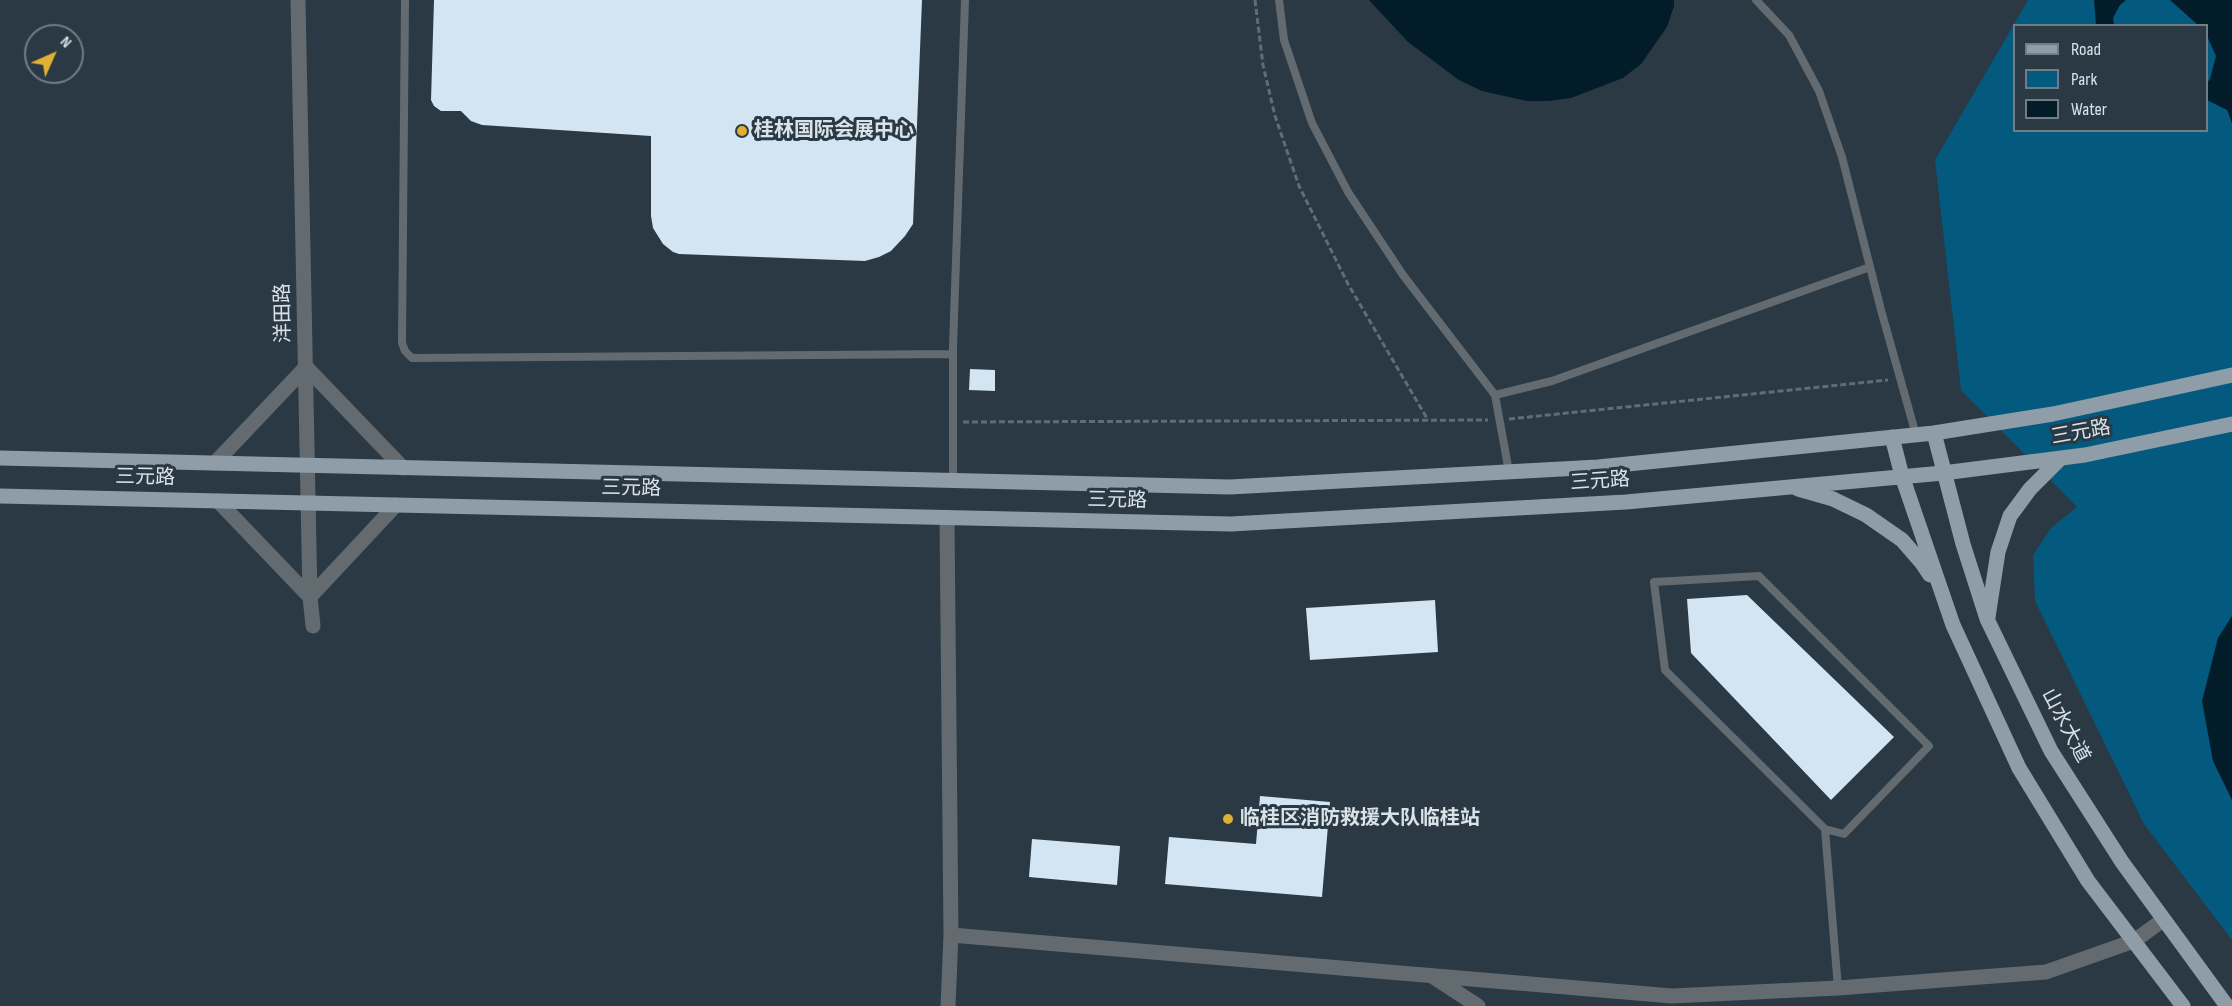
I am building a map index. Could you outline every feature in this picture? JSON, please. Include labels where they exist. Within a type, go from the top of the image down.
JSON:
[{"type":"main road","name":"三元路","points":[[0,458],[1230,487],[1598,467],[1934,433],[2052,414],[2232,375]]},
{"type":"main road","name":"三元路","points":[[0,496],[1231,524],[1626,502],[1943,473],[2085,455],[2229,424]]},
{"type":"main road","name":"山水大道","points":[[1934,433],[1943,473],[1987,620],[2051,751],[2122,862],[2227,1006]]},
{"type":"main road","points":[[1892,437],[1902,476],[1953,625],[2019,768],[2088,881],[2183,1006]]},
{"type":"main road","points":[[1987,620],[1998,552],[2010,516],[2031,489],[2061,459]]},
{"type":"main road","points":[[1789,487],[1833,499],[1866,515],[1902,540],[1922,562],[1942,594]]},
{"type":"street","name":"洋田路","points":[[298,0],[309,597],[313,626]]},
{"type":"street","points":[[215,463],[306,367],[403,468]]},
{"type":"street","points":[[218,501],[309,597],[396,505]]},
{"type":"street","points":[[947,518],[951,935],[948,1006]]},
{"type":"street","points":[[951,935],[1672,996],[1838,988],[2046,972],[2134,941],[2163,920]]},
{"type":"street","points":[[1432,976],[1478,1006]]},
{"type":"lane","points":[[405,0],[402,343],[407,354],[412,358],[953,354]]},
{"type":"lane","points":[[953,482],[953,354],[965,0]]},
{"type":"lane","points":[[1279,0],[1284,40],[1312,123],[1336,171],[1403,276],[1495,395],[1509,472]]},
{"type":"lane","points":[[1756,0],[1789,35],[1819,91],[1842,157],[1916,435]]},
{"type":"lane","points":[[1495,395],[1552,381],[1870,267]]},
{"type":"lane","points":[[1825,829],[1844,834],[1929,746],[1759,576],[1654,582],[1665,670],[1825,829],[1838,988]]},
{"type":"path","points":[[1255,0],[1263,65],[1275,116],[1299,186],[1348,284],[1428,420]]},
{"type":"path","points":[[953,422],[1499,420],[1900,378]]},
{"type":"green space","points":[[2028,0],[2232,0],[2232,940],[2144,824],[2035,601],[2033,555],[2051,528],[2077,507],[1961,390],[1935,160],[2013,26],[2013,132],[2208,132],[2208,24],[2014,24]]},
{"type":"water","points":[[1369,0],[1674,0],[1674,6],[1667,27],[1641,64],[1623,78],[1571,98],[1527,101],[1482,91],[1459,80],[1408,42]]},
{"type":"water","points":[[2094,0],[2126,0],[2120,5],[2113,18],[2114,24],[2096,24]]},
{"type":"water","points":[[2170,0],[2232,0],[2232,123],[2227,110],[2208,100],[2208,82],[2216,56],[2208,38],[2208,24],[2197,24]]},
{"type":"water","points":[[2232,616],[2232,800],[2213,761],[2202,701],[2218,638]]},
{"type":"building","name":"桂林国际会展中心","points":[[434,0],[922,0],[913,224],[891,251],[865,261],[673,252],[663,244],[653,228],[651,136],[482,125],[471,121],[461,111],[441,111],[434,106],[431,100]]},
{"type":"building","points":[[970,369],[995,370],[995,391],[969,390]]},
{"type":"building","points":[[1747,595],[1894,737],[1831,800],[1691,653],[1687,599]]},
{"type":"building","points":[[1435,600],[1438,652],[1310,660],[1306,608]]},
{"type":"building","points":[[1260,796],[1330,802],[1322,897],[1165,884],[1169,837],[1256,844]]},
{"type":"building","points":[[1032,839],[1120,846],[1117,885],[1029,877]]},
{"type":"place","name":"桂林国际会展中心","points":[[742,131]]},
{"type":"place","name":"临桂区消防救援大队临桂站","points":[[1228,819]]}]
